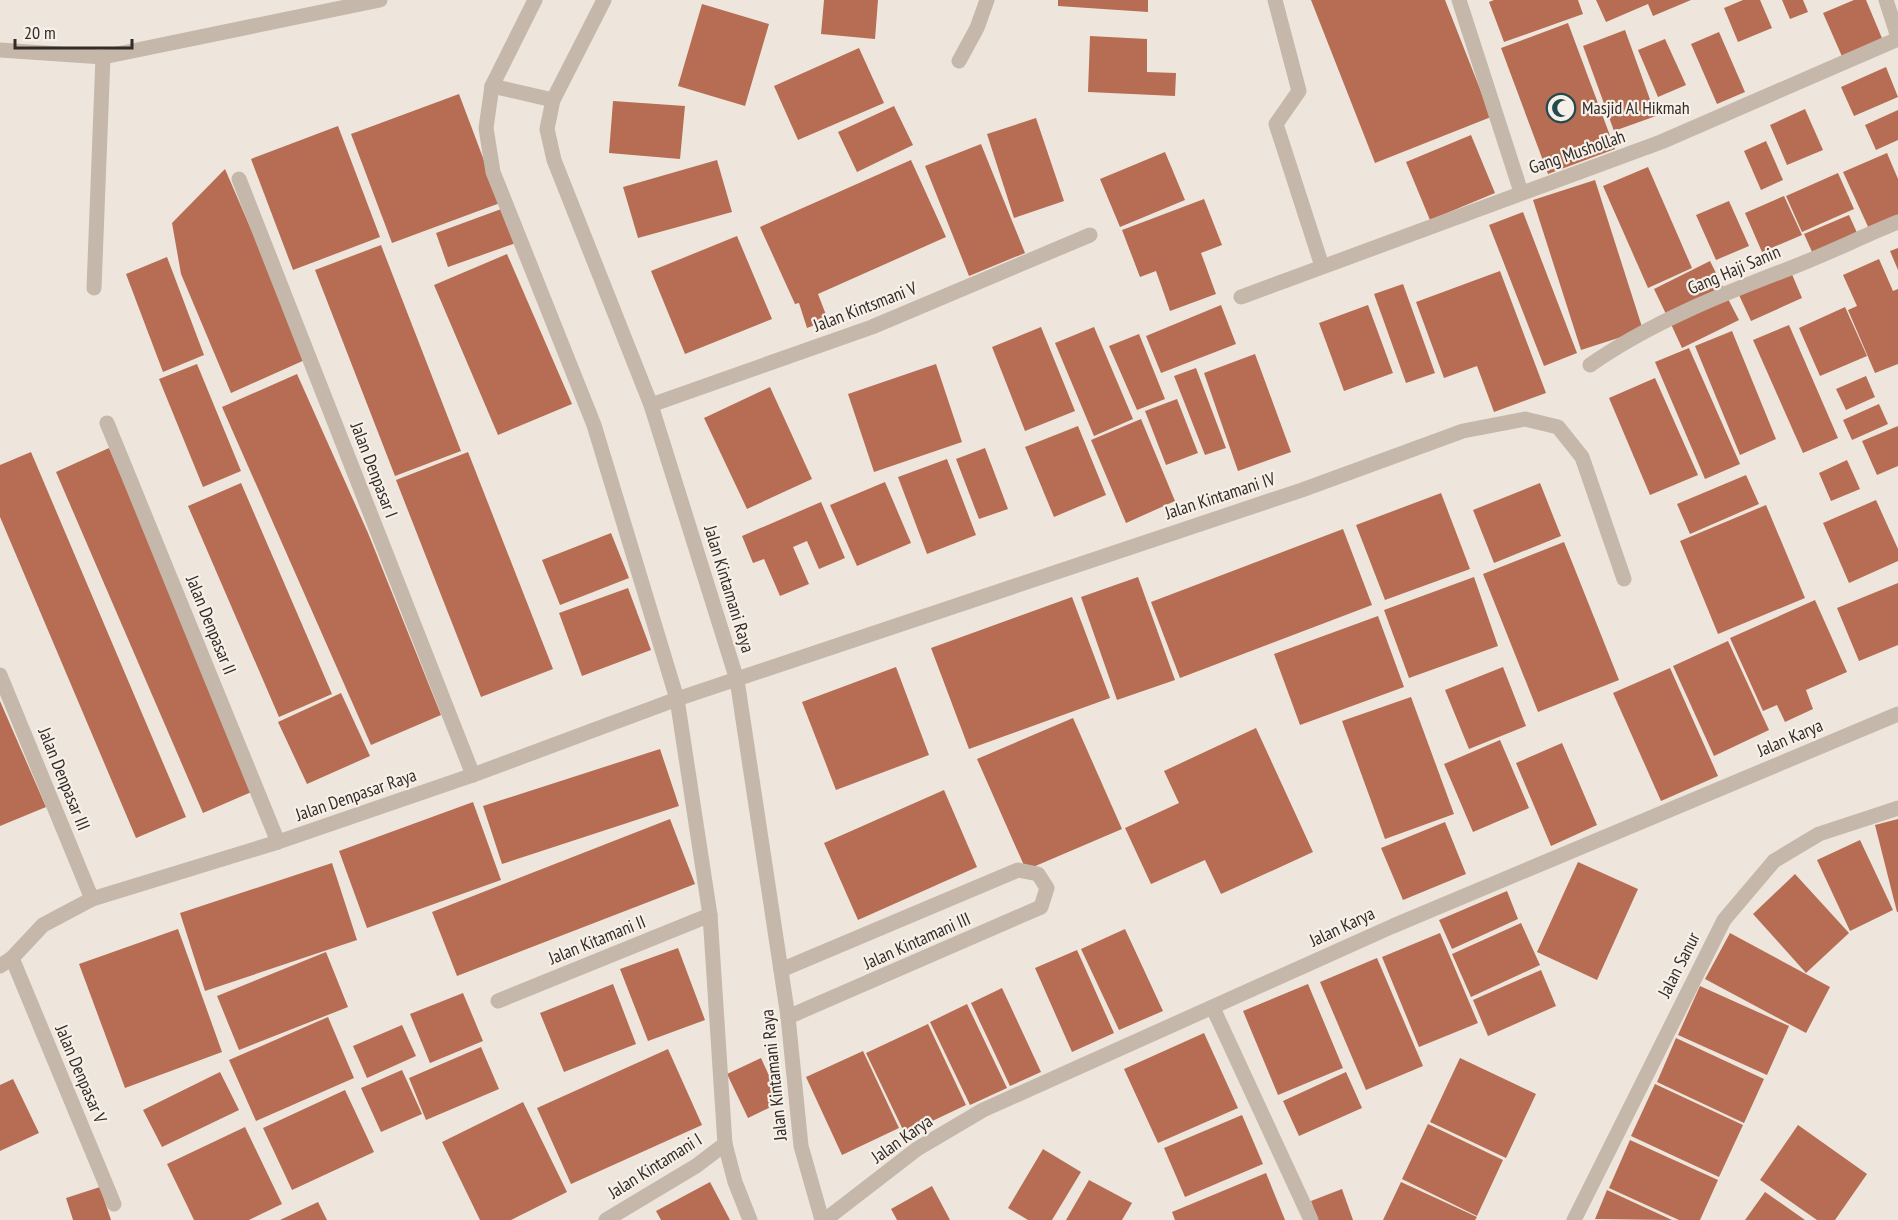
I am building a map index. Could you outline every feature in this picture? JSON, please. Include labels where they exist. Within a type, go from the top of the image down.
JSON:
[{"type":"street","points":[[0,50],[103,57],[380,0]]},
{"type":"street","points":[[535,0],[492,86],[486,128],[494,172],[594,425],[677,699],[710,915],[725,1144],[735,1182],[750,1220]]},
{"type":"street","name":"Jalan Kintamani Raya","points":[[604,0],[553,100],[547,129],[554,160],[651,405],[737,680],[788,1017],[801,1146],[824,1220]]},
{"type":"street","points":[[959,61],[977,28],[987,0]]},
{"type":"street","points":[[1275,0],[1299,91],[1276,124],[1322,266]]},
{"type":"street","name":"Gang Mushollah","points":[[1459,0],[1521,192],[1661,142],[1898,38]]},
{"type":"street","points":[[1886,0],[1898,38]]},
{"type":"street","points":[[94,288],[103,57]]},
{"type":"street","points":[[492,86],[553,100]]},
{"type":"street","name":"Jalan Denpasar I","points":[[239,179],[472,776]]},
{"type":"street","points":[[1241,297],[1521,192]]},
{"type":"street","name":"Gang Haji Sanin","points":[[1590,365],[1634,339],[1725,292],[1790,268],[1898,222]]},
{"type":"street","name":"Jalan Kintsmani V","points":[[651,405],[872,327],[1090,235]]},
{"type":"street","name":"Jalan Kintamani IV","points":[[737,680],[1302,490],[1462,430],[1525,419],[1558,427],[1582,458],[1624,579]]},
{"type":"street","name":"Jalan Denpasar II","points":[[107,423],[278,842]]},
{"type":"street","name":"Jalan Denpasar III","points":[[0,675],[93,898]]},
{"type":"street","name":"Jalan Denpasar Raya","points":[[6,962],[43,925],[93,898],[278,842],[472,776],[677,699],[737,680]]},
{"type":"street","name":"Jalan Karya","points":[[824,1220],[917,1149],[983,1110],[1393,926],[1898,714]]},
{"type":"street","name":"Jalan Sanur","points":[[1574,1220],[1724,920],[1774,861],[1819,834],[1898,808]]},
{"type":"street","name":"Jalan Kintamani III","points":[[781,970],[1018,870],[1038,874],[1047,888],[1041,906],[788,1017]]},
{"type":"street","name":"Jalan Kitamani II","points":[[498,1001],[710,915]]},
{"type":"street","name":"Jalan Denpasar V","points":[[6,962],[114,1204]]},
{"type":"street","points":[[1213,1008],[1311,1220]]},
{"type":"street","name":"Jalan Kintamani I","points":[[606,1220],[696,1167],[725,1144]]},
{"type":"building","points":[[824,0],[878,0],[875,39],[821,34]]},
{"type":"building","points":[[1058,0],[1148,0],[1148,12],[1058,6]]},
{"type":"building","points":[[1311,0],[1445,0],[1491,117],[1375,163]]},
{"type":"building","points":[[1494,0],[1578,0],[1583,14],[1504,42],[1489,2]]},
{"type":"building","points":[[1596,0],[1691,0],[1653,16],[1648,4],[1606,22]]},
{"type":"building","points":[[1743,0],[1760,0],[1772,28],[1738,42],[1724,8]]},
{"type":"building","points":[[1782,0],[1803,0],[1808,12],[1790,19]]},
{"type":"building","points":[[1854,0],[1866,0],[1884,43],[1844,61],[1823,13]]},
{"type":"building","points":[[702,4],[769,24],[745,106],[678,86]]},
{"type":"building","name":"Masjid Al Hikmah","points":[[1568,23],[1615,149],[1548,174],[1501,48]]},
{"type":"building","points":[[1625,30],[1656,116],[1614,131],[1583,46]]},
{"type":"building","points":[[1719,32],[1745,92],[1717,104],[1691,44]]},
{"type":"building","points":[[1090,36],[1147,39],[1147,72],[1176,73],[1175,96],[1088,92]]},
{"type":"building","points":[[1665,39],[1686,85],[1658,97],[1638,50]]},
{"type":"building","points":[[859,48],[884,103],[798,140],[774,86]]},
{"type":"building","points":[[1886,67],[1898,97],[1854,116],[1841,87]]},
{"type":"building","points":[[459,94],[500,203],[392,243],[351,134]]},
{"type":"building","points":[[613,101],[685,106],[680,159],[609,153]]},
{"type":"building","points":[[894,106],[913,145],[857,172],[838,132]]},
{"type":"building","points":[[1805,109],[1823,150],[1787,165],[1770,125]]},
{"type":"building","points":[[1898,110],[1898,140],[1876,150],[1865,125]]},
{"type":"building","points":[[1036,118],[1064,201],[1014,218],[987,134]]},
{"type":"building","points":[[338,126],[380,237],[293,270],[251,159]]},
{"type":"building","points":[[1471,135],[1495,193],[1430,220],[1406,162]]},
{"type":"building","points":[[1766,141],[1783,180],[1761,190],[1744,151]]},
{"type":"building","points":[[981,144],[1025,253],[969,276],[925,166]]},
{"type":"building","points":[[1165,152],[1185,200],[1120,227],[1100,179]]},
{"type":"building","points":[[1887,153],[1898,179],[1898,218],[1870,231],[1843,172]]},
{"type":"building","points":[[717,160],[732,212],[638,238],[623,187]]},
{"type":"building","points":[[911,160],[946,237],[818,294],[828,320],[807,328],[799,303],[795,304],[760,227]]},
{"type":"building","points":[[1648,167],[1692,268],[1648,288],[1603,186]]},
{"type":"building","points":[[225,169],[307,359],[231,393],[181,274],[172,223]]},
{"type":"building","points":[[1838,173],[1854,209],[1802,232],[1786,196]]},
{"type":"building","points":[[1595,180],[1643,330],[1581,350],[1533,200]]},
{"type":"building","points":[[1784,196],[1802,235],[1762,252],[1745,213]]},
{"type":"building","points":[[1204,199],[1222,245],[1201,253],[1216,294],[1170,311],[1156,271],[1140,277],[1122,230]]},
{"type":"building","points":[[1729,201],[1749,246],[1716,260],[1696,215]]},
{"type":"building","points":[[504,208],[516,243],[448,267],[436,233]]},
{"type":"building","points":[[1523,212],[1577,353],[1544,366],[1489,225]]},
{"type":"building","points":[[1849,215],[1858,235],[1813,254],[1804,234]]},
{"type":"building","points":[[737,236],[772,319],[685,354],[651,271]]},
{"type":"building","points":[[381,245],[461,451],[395,476],[315,270]]},
{"type":"building","points":[[1898,248],[1898,270],[1890,251]]},
{"type":"building","points":[[507,254],[572,404],[498,435],[434,285]]},
{"type":"building","points":[[167,257],[204,355],[163,372],[126,274]]},
{"type":"building","points":[[1879,259],[1893,291],[1898,289],[1898,364],[1875,373],[1848,310],[1857,306],[1843,275]]},
{"type":"building","points":[[1710,261],[1723,287],[1666,314],[1654,289]]},
{"type":"building","points":[[1500,271],[1546,393],[1494,412],[1477,366],[1444,378],[1416,302]]},
{"type":"building","points":[[1791,272],[1802,298],[1751,321],[1739,295]]},
{"type":"building","points":[[1403,284],[1435,373],[1406,383],[1374,294]]},
{"type":"building","points":[[1726,295],[1739,320],[1682,348],[1670,322]]},
{"type":"building","points":[[1221,305],[1236,344],[1161,373],[1146,336]]},
{"type":"building","points":[[1368,305],[1393,373],[1344,391],[1319,323]]},
{"type":"building","points":[[1845,307],[1867,356],[1820,376],[1799,328]]},
{"type":"building","points":[[1789,325],[1838,438],[1803,453],[1753,340]]},
{"type":"building","points":[[1041,327],[1075,411],[1025,431],[992,347]]},
{"type":"building","points":[[1094,327],[1133,419],[1094,436],[1055,343]]},
{"type":"building","points":[[1732,331],[1776,439],[1740,455],[1695,346]]},
{"type":"building","points":[[1139,334],[1165,399],[1137,410],[1109,346]]},
{"type":"building","points":[[1689,348],[1740,464],[1705,479],[1655,362]]},
{"type":"building","points":[[1255,354],[1291,452],[1238,471],[1204,373]]},
{"type":"building","points":[[197,364],[241,471],[203,487],[159,379]]},
{"type":"building","points":[[936,364],[962,442],[874,472],[848,394]]},
{"type":"building","points":[[1196,368],[1226,448],[1205,455],[1174,376]]},
{"type":"building","points":[[297,374],[368,533],[441,715],[371,745],[222,407]]},
{"type":"building","points":[[1866,376],[1875,397],[1846,410],[1836,389]]},
{"type":"building","points":[[1655,378],[1698,475],[1650,495],[1609,398]]},
{"type":"building","points":[[770,387],[812,479],[747,509],[704,418]]},
{"type":"building","points":[[1177,399],[1198,453],[1166,465],[1145,411]]},
{"type":"building","points":[[1879,404],[1888,424],[1852,440],[1843,420]]},
{"type":"building","points":[[1141,419],[1175,501],[1126,523],[1091,440]]},
{"type":"building","points":[[1078,426],[1106,495],[1054,517],[1025,447]]},
{"type":"building","points":[[1898,426],[1898,466],[1877,475],[1862,441]]},
{"type":"building","points":[[109,448],[256,790],[203,813],[56,472]]},
{"type":"building","points":[[985,448],[1008,509],[979,519],[956,459]]},
{"type":"building","points":[[31,452],[186,817],[136,838],[0,517],[0,465]]},
{"type":"building","points":[[468,452],[553,669],[481,697],[396,480]]},
{"type":"building","points":[[947,459],[976,535],[927,554],[898,477]]},
{"type":"building","points":[[1847,460],[1860,489],[1831,501],[1819,473]]},
{"type":"building","points":[[1746,475],[1759,504],[1690,534],[1677,504]]},
{"type":"building","points":[[885,482],[911,543],[857,566],[830,505]]},
{"type":"building","points":[[241,483],[332,694],[279,717],[188,506]]},
{"type":"building","points":[[1540,483],[1561,536],[1494,563],[1473,510]]},
{"type":"building","points":[[1441,493],[1470,569],[1385,600],[1356,525]]},
{"type":"building","points":[[1876,500],[1898,549],[1898,561],[1849,583],[1823,523]]},
{"type":"building","points":[[821,502],[845,558],[819,569],[807,541],[793,547],[809,584],[780,596],[764,559],[753,563],[742,536]]},
{"type":"building","points":[[1766,505],[1805,598],[1718,634],[1680,541]]},
{"type":"building","points":[[1343,529],[1372,605],[1180,678],[1151,602]]},
{"type":"building","points":[[611,533],[629,578],[560,605],[542,560]]},
{"type":"building","points":[[1564,542],[1619,680],[1538,712],[1483,574]]},
{"type":"building","points":[[1138,577],[1175,680],[1117,700],[1081,597]]},
{"type":"building","points":[[1474,577],[1498,646],[1409,678],[1384,610]]},
{"type":"building","points":[[1898,583],[1898,645],[1859,661],[1837,608]]},
{"type":"building","points":[[628,588],[651,650],[582,676],[559,613]]},
{"type":"building","points":[[1072,597],[1110,698],[969,749],[931,648]]},
{"type":"building","points":[[1815,600],[1847,672],[1806,690],[1813,709],[1785,722],[1777,705],[1763,711],[1730,638]]},
{"type":"building","points":[[1378,616],[1404,687],[1300,725],[1274,654]]},
{"type":"building","points":[[1728,641],[1769,730],[1714,756],[1673,666]]},
{"type":"building","points":[[896,667],[929,755],[836,790],[802,702]]},
{"type":"building","points":[[1503,667],[1526,726],[1469,749],[1445,690]]},
{"type":"building","points":[[1670,668],[1718,776],[1661,801],[1613,693]]},
{"type":"building","points":[[341,693],[370,756],[307,784],[278,722]]},
{"type":"building","points":[[1411,697],[1454,814],[1385,839],[1342,721]]},
{"type":"building","points":[[0,701],[46,807],[0,826]]},
{"type":"building","points":[[1073,718],[1122,829],[1026,870],[977,759]]},
{"type":"building","points":[[1256,728],[1313,852],[1221,894],[1205,860],[1151,884],[1125,828],[1179,803],[1164,771]]},
{"type":"building","points":[[1500,740],[1529,808],[1473,832],[1444,764]]},
{"type":"building","points":[[1562,743],[1597,825],[1551,846],[1516,763]]},
{"type":"building","points":[[660,749],[679,806],[502,864],[483,806]]},
{"type":"building","points":[[944,790],[977,867],[858,920],[824,843]]},
{"type":"building","points":[[473,802],[501,880],[367,928],[339,851]]},
{"type":"building","points":[[670,819],[695,884],[457,976],[432,912]]},
{"type":"building","points":[[1898,819],[1898,912],[1897,912],[1875,825]]},
{"type":"building","points":[[1445,822],[1466,874],[1403,900],[1381,848]]},
{"type":"building","points":[[1860,840],[1893,910],[1850,931],[1817,860]]},
{"type":"building","points":[[1578,862],[1638,889],[1597,980],[1537,952]]},
{"type":"building","points":[[332,863],[357,940],[205,991],[180,913]]},
{"type":"building","points":[[1795,874],[1849,933],[1806,973],[1753,914]]},
{"type":"building","points":[[1507,891],[1518,919],[1452,949],[1439,920]]},
{"type":"building","points":[[1521,923],[1540,965],[1471,997],[1452,954]]},
{"type":"building","points":[[178,929],[222,1052],[125,1088],[79,964]]},
{"type":"building","points":[[1125,929],[1163,1011],[1119,1030],[1081,949]]},
{"type":"building","points":[[1440,933],[1478,1023],[1419,1047],[1382,957]]},
{"type":"building","points":[[1730,933],[1830,987],[1806,1033],[1705,979]]},
{"type":"building","points":[[678,948],[705,1020],[648,1041],[620,969]]},
{"type":"building","points":[[1077,950],[1114,1033],[1072,1052],[1035,968]]},
{"type":"building","points":[[326,952],[348,1007],[239,1050],[217,996]]},
{"type":"building","points":[[1377,958],[1423,1066],[1366,1090],[1320,982]]},
{"type":"building","points":[[1541,970],[1556,1006],[1488,1036],[1473,1000]]},
{"type":"building","points":[[613,984],[636,1044],[564,1072],[540,1013]]},
{"type":"building","points":[[1308,984],[1343,1068],[1278,1095],[1243,1011]]},
{"type":"building","points":[[1700,986],[1789,1026],[1767,1075],[1678,1035]]},
{"type":"building","points":[[1002,988],[1041,1072],[1010,1086],[971,1003]]},
{"type":"building","points":[[463,993],[483,1041],[430,1063],[410,1014]]},
{"type":"building","points":[[967,1004],[1007,1088],[970,1105],[930,1022]]},
{"type":"building","points":[[328,1017],[354,1078],[256,1121],[229,1060]]},
{"type":"building","points":[[928,1024],[966,1105],[905,1134],[866,1053]]},
{"type":"building","points":[[402,1025],[416,1056],[367,1078],[353,1046]]},
{"type":"building","points":[[1204,1033],[1238,1108],[1158,1143],[1124,1069]]},
{"type":"building","points":[[1676,1038],[1764,1079],[1744,1123],[1657,1082]]},
{"type":"building","points":[[481,1047],[499,1089],[426,1120],[409,1078]]},
{"type":"building","points":[[668,1049],[702,1125],[571,1184],[537,1108]]},
{"type":"building","points":[[863,1051],[899,1128],[842,1155],[806,1077]]},
{"type":"building","points":[[761,1058],[781,1102],[748,1118],[727,1074]]},
{"type":"building","points":[[1460,1058],[1536,1094],[1506,1158],[1430,1122]]},
{"type":"building","points":[[402,1070],[422,1114],[381,1132],[361,1088]]},
{"type":"building","points":[[220,1072],[239,1110],[162,1147],[143,1110]]},
{"type":"building","points":[[1346,1072],[1362,1108],[1299,1136],[1283,1101]]},
{"type":"building","points":[[13,1079],[39,1133],[0,1151],[0,1085]]},
{"type":"building","points":[[1655,1084],[1743,1125],[1719,1177],[1631,1136]]},
{"type":"building","points":[[345,1090],[374,1152],[292,1190],[263,1128]]},
{"type":"building","points":[[523,1102],[567,1192],[511,1220],[480,1220],[442,1142]]},
{"type":"building","points":[[1242,1115],[1263,1164],[1185,1197],[1164,1148]]},
{"type":"building","points":[[1428,1124],[1503,1160],[1477,1216],[1402,1179]]},
{"type":"building","points":[[1798,1125],[1867,1174],[1835,1220],[1817,1220],[1760,1180]]},
{"type":"building","points":[[245,1127],[282,1204],[249,1220],[194,1220],[167,1164]]},
{"type":"building","points":[[1630,1140],[1718,1180],[1700,1220],[1679,1220],[1609,1188]]},
{"type":"building","points":[[1043,1149],[1081,1172],[1052,1220],[1028,1220],[1008,1208]]},
{"type":"building","points":[[1266,1173],[1285,1220],[1175,1220],[1172,1212]]},
{"type":"building","points":[[1089,1180],[1132,1203],[1122,1220],[1066,1220]]},
{"type":"building","points":[[710,1182],[730,1220],[661,1220],[656,1211]]},
{"type":"building","points":[[1401,1182],[1477,1217],[1475,1220],[1383,1220]]},
{"type":"building","points":[[932,1186],[950,1220],[897,1220],[891,1209]]},
{"type":"building","points":[[100,1187],[111,1220],[73,1220],[66,1198]]},
{"type":"building","points":[[1342,1189],[1353,1220],[1318,1220],[1311,1201]]},
{"type":"building","points":[[1607,1190],[1672,1220],[1595,1219]]},
{"type":"building","points":[[1765,1192],[1805,1220],[1745,1220]]},
{"type":"building","points":[[318,1202],[327,1220],[280,1220]]},
{"type":"place","name":"Masjid Al Hikmah","points":[[1561,108]]}]
